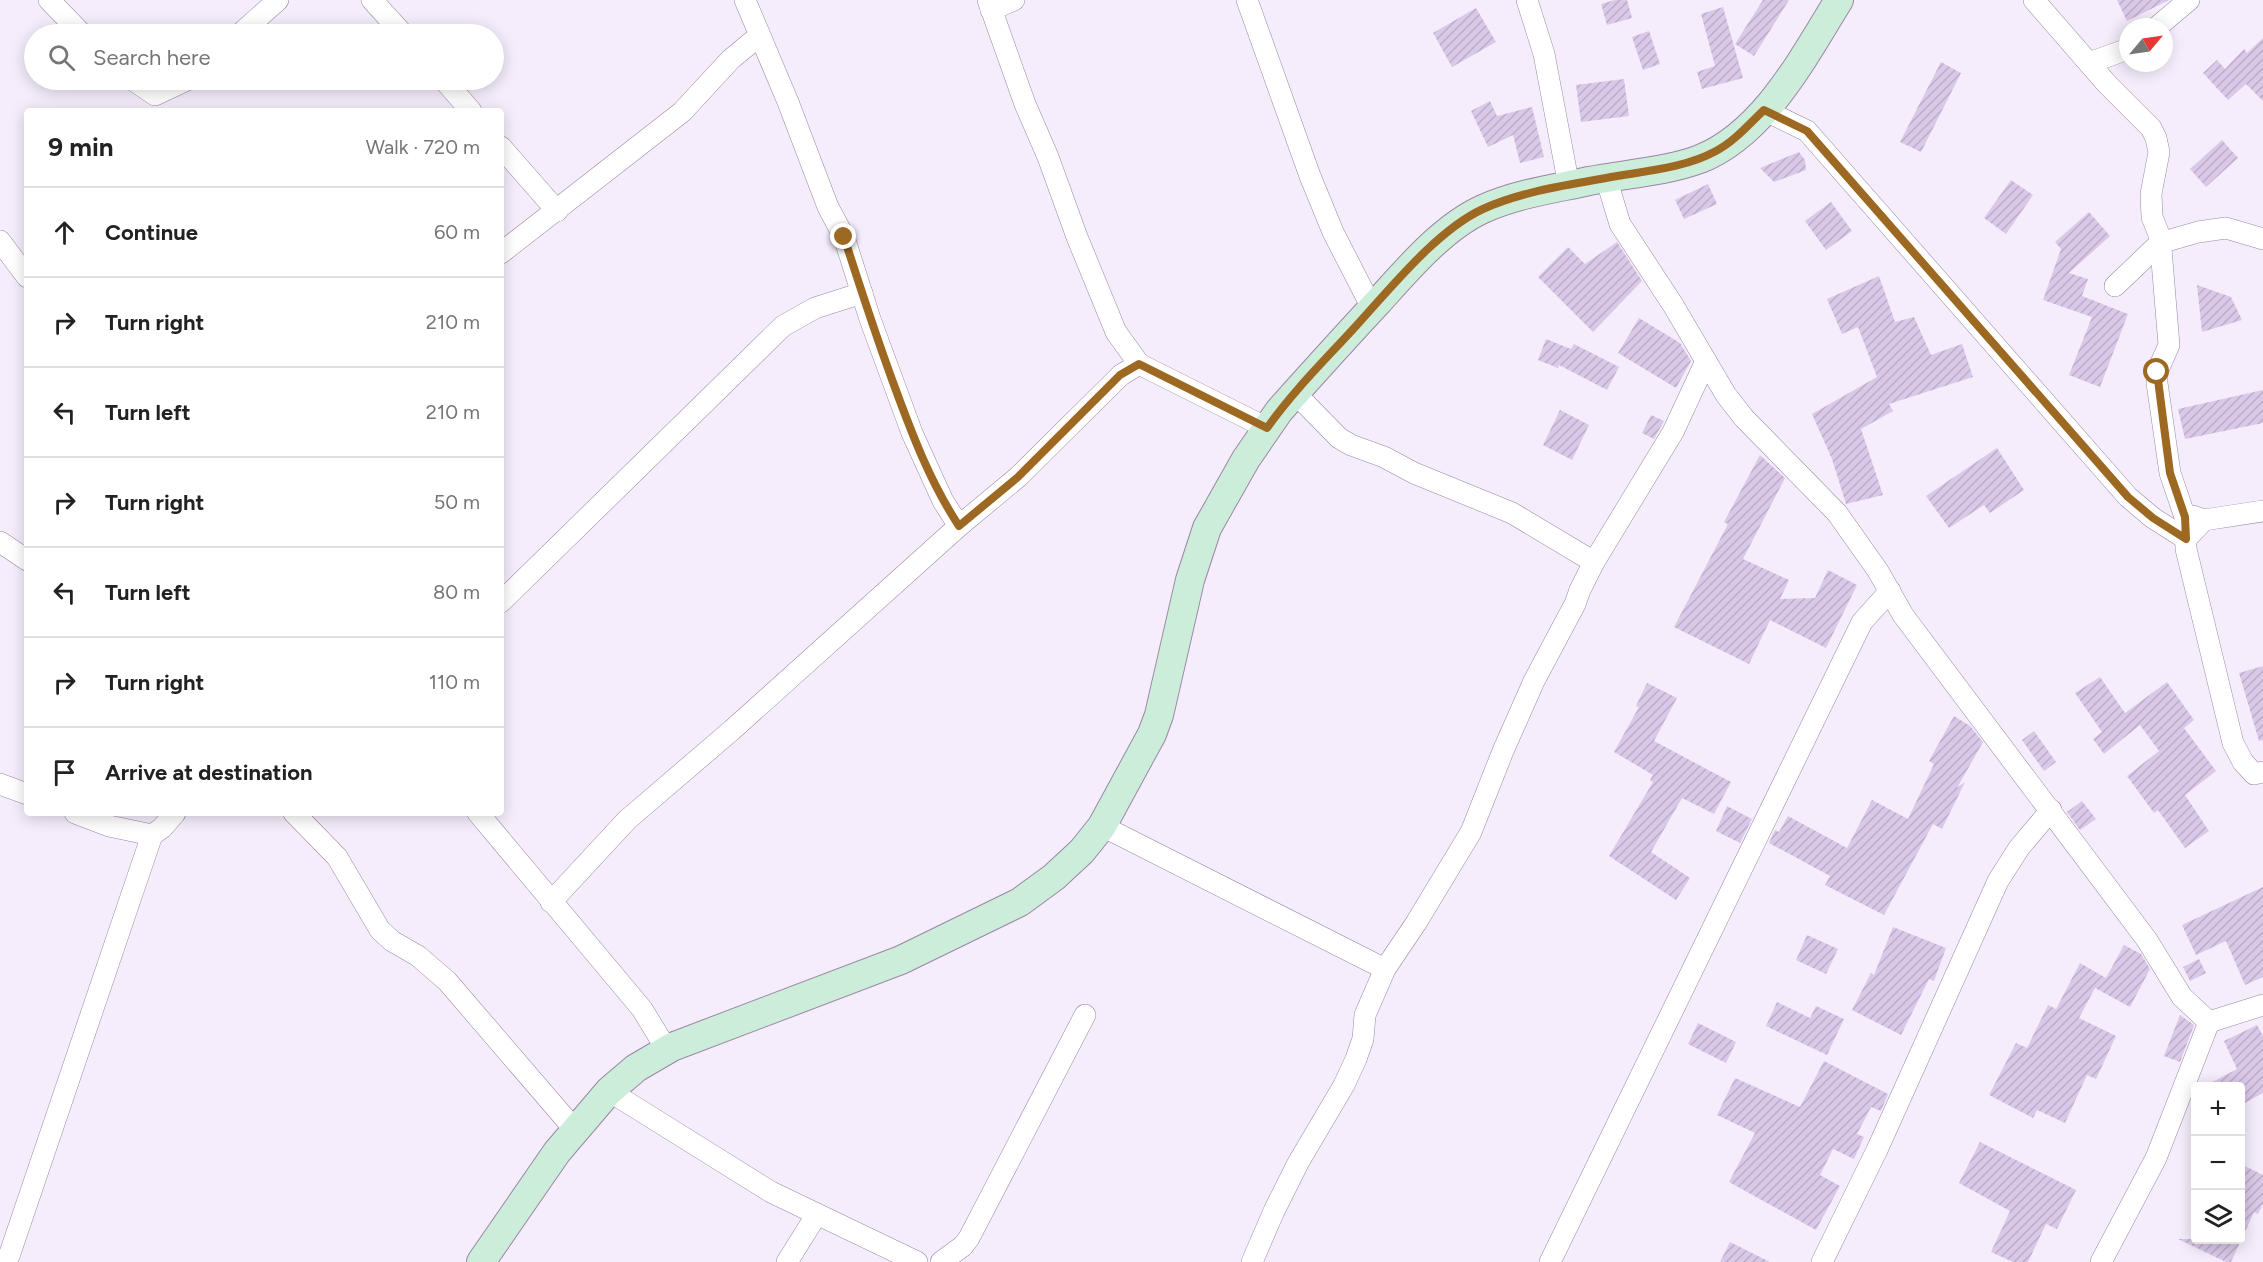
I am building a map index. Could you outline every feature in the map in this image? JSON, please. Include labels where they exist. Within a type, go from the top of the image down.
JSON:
[{"type":"street","points":[[50,0],[73,24]]},
{"type":"street","points":[[251,24],[278,0]]},
{"type":"street","points":[[372,0],[394,24]]},
{"type":"street","points":[[745,0],[788,102],[828,207],[844,237],[916,443],[943,501],[959,526]]},
{"type":"street","points":[[1014,0],[990,5],[1025,104],[1116,332],[1139,364],[1267,428]]},
{"type":"street","points":[[1247,0],[1325,213],[1372,308]]},
{"type":"street","points":[[1527,0],[1544,54],[1569,186]]},
{"type":"street","points":[[481,1262],[557,1152],[609,1091],[636,1068],[667,1050],[901,960],[1020,902],[1054,877],[1082,851],[1102,826],[1152,735],[1159,715],[1190,580],[1207,528],[1246,459],[1295,393],[1414,262],[1455,227],[1481,210],[1513,197],[1699,159],[1733,140],[1785,86],[1839,0]]},
{"type":"street","points":[[2034,0],[2089,63],[2151,128],[2156,138],[2159,152],[2151,194],[2152,217],[2160,237],[2169,345],[2157,372],[2157,383],[2170,473],[2184,513],[2186,549],[2233,742],[2243,762],[2254,774],[2263,772]]},
{"type":"street","points":[[2168,18],[2189,0]]},
{"type":"street","points":[[504,251],[682,112],[731,59],[759,36]]},
{"type":"street","points":[[2089,63],[2119,52]]},
{"type":"street","points":[[146,90],[162,103],[176,90]]},
{"type":"street","points":[[453,90],[468,108]]},
{"type":"street","points":[[1764,110],[1807,131],[2128,497],[2153,518],[2186,539]]},
{"type":"street","points":[[504,150],[557,211]]},
{"type":"street","points":[[1606,178],[1620,224],[1673,305],[1726,395],[1744,418],[1837,513],[1878,571],[1903,615],[2147,940],[2182,998],[2209,1022]]},
{"type":"street","points":[[2115,286],[2160,243],[2198,232],[2226,228],[2263,239]]},
{"type":"street","points":[[0,241],[24,273]]},
{"type":"street","points":[[504,599],[783,326],[815,308],[862,293]]},
{"type":"street","points":[[1252,1262],[1278,1201],[1344,1085],[1356,1059],[1363,1039],[1365,1015],[1385,969],[1471,832],[1534,681],[1575,604],[1594,562],[1673,432],[1706,361]]},
{"type":"street","points":[[551,902],[627,820],[732,730],[959,526],[1018,477],[1120,375],[1139,364]]},
{"type":"street","points":[[1295,393],[1339,438],[1351,445],[1512,513],[1594,562]]},
{"type":"street","points":[[2184,513],[2204,520],[2263,511]]},
{"type":"street","points":[[2186,539],[2204,520]]},
{"type":"street","points":[[0,542],[24,558]]},
{"type":"street","points":[[1550,1262],[1862,622],[1890,591]]},
{"type":"street","points":[[0,784],[24,794]]},
{"type":"street","points":[[1822,1262],[1877,1150],[1998,881],[2019,848],[2051,810]]},
{"type":"street","points":[[83,816],[109,826],[152,835]]},
{"type":"street","points":[[7,1262],[152,835],[172,816]]},
{"type":"street","points":[[297,816],[337,857],[380,930],[392,941],[418,956],[447,981],[575,1131]]},
{"type":"street","points":[[480,816],[642,1009],[667,1050]]},
{"type":"street","points":[[1102,826],[1385,969]]},
{"type":"street","points":[[2209,1022],[2263,1005]]},
{"type":"street","points":[[941,1262],[963,1246],[969,1238],[1085,1015]]},
{"type":"street","points":[[2101,1262],[2156,1158],[2209,1022]]},
{"type":"street","points":[[609,1091],[771,1192],[917,1262]]},
{"type":"street","points":[[787,1262],[817,1214]]},
{"type":"building","points":[[1615,0],[1627,0],[1632,18],[1607,25],[1601,4]]},
{"type":"building","points":[[1763,0],[1789,0],[1754,56],[1735,44]]},
{"type":"building","points":[[2117,0],[2169,0],[2133,18],[2126,18]]},
{"type":"building","points":[[1723,7],[1743,78],[1702,89],[1697,72],[1715,66],[1701,14]]},
{"type":"building","points":[[1476,8],[1496,42],[1452,67],[1433,33]]},
{"type":"building","points":[[1649,31],[1660,64],[1643,70],[1632,37]]},
{"type":"building","points":[[2263,38],[2263,101],[2246,84],[2228,100],[2203,73],[2217,60],[2225,69],[2244,49],[2247,53]]},
{"type":"building","points":[[1941,62],[1961,73],[1921,152],[1900,142]]},
{"type":"building","points":[[1624,79],[1629,116],[1581,122],[1576,85]]},
{"type":"building","points":[[1490,101],[1497,116],[1532,107],[1544,157],[1520,163],[1513,135],[1488,147],[1471,111]]},
{"type":"building","points":[[2222,140],[2238,158],[2206,187],[2190,169]]},
{"type":"building","points":[[1799,152],[1805,160],[1806,170],[1774,182],[1760,168]]},
{"type":"building","points":[[2011,180],[2033,195],[2006,234],[1984,218]]},
{"type":"building","points":[[1708,184],[1717,204],[1684,219],[1675,200]]},
{"type":"building","points":[[1831,202],[1852,231],[1826,250],[1805,221]]},
{"type":"building","points":[[2089,212],[2110,236],[2069,273],[2088,279],[2082,296],[2128,314],[2100,387],[2069,375],[2092,317],[2043,300],[2061,249],[2055,242]]},
{"type":"building","points":[[1617,242],[1642,281],[1593,332],[1538,277],[1568,247],[1585,264]]},
{"type":"building","points":[[1879,276],[1895,322],[1914,317],[1931,355],[1962,344],[1973,377],[1889,404],[1893,411],[1861,429],[1883,495],[1846,504],[1832,459],[1812,414],[1877,377],[1858,327],[1842,334],[1827,299]]},
{"type":"building","points":[[2197,285],[2231,297],[2242,320],[2202,332]]},
{"type":"building","points":[[1639,318],[1680,343],[1691,361],[1676,388],[1618,353]]},
{"type":"building","points":[[1546,339],[1571,349],[1574,344],[1619,367],[1607,390],[1559,365],[1558,368],[1538,360]]},
{"type":"building","points":[[2263,390],[2263,423],[2185,439],[2178,409]]},
{"type":"building","points":[[1560,410],[1589,425],[1572,460],[1543,445]]},
{"type":"building","points":[[1651,415],[1664,421],[1654,439],[1642,433]]},
{"type":"building","points":[[1997,448],[2024,490],[1990,513],[1984,505],[1949,528],[1926,496]]},
{"type":"building","points":[[1760,455],[1785,478],[1743,559],[1789,580],[1780,599],[1815,598],[1828,570],[1857,585],[1826,648],[1770,620],[1749,664],[1674,627],[1728,524],[1724,522]]},
{"type":"building","points":[[2263,666],[2263,740],[2259,741],[2239,673]]},
{"type":"building","points":[[2100,677],[2125,713],[2167,682],[2194,720],[2184,728],[2216,771],[2185,795],[2209,831],[2185,848],[2158,810],[2154,813],[2127,776],[2159,751],[2140,725],[2104,754],[2093,739],[2102,732],[2075,693]]},
{"type":"building","points":[[1647,683],[1677,698],[1654,741],[1731,782],[1714,814],[1682,798],[1651,852],[1690,878],[1676,900],[1609,856],[1653,782],[1650,780],[1653,775],[1614,752],[1639,707],[1636,706]]},
{"type":"building","points":[[1954,716],[1970,726],[1983,742],[1957,788],[1965,782],[1942,829],[1933,824],[1884,915],[1825,885],[1830,876],[1769,843],[1775,830],[1779,832],[1788,816],[1847,848],[1872,800],[1908,819],[1934,764],[1929,761]]},
{"type":"building","points":[[2034,731],[2056,762],[2044,771],[2022,740]]},
{"type":"building","points":[[2082,801],[2096,819],[2080,830],[2067,812]]},
{"type":"building","points":[[1727,806],[1752,819],[1740,843],[1716,831]]},
{"type":"building","points":[[2263,887],[2263,977],[2245,985],[2226,941],[2196,955],[2182,925]]},
{"type":"building","points":[[1893,927],[1946,948],[1934,981],[1929,979],[1901,1035],[1852,1010],[1871,973],[1874,975]]},
{"type":"building","points":[[1807,935],[1838,949],[1826,974],[1796,960]]},
{"type":"building","points":[[2124,945],[2141,954],[2150,969],[2130,1007],[2095,988],[2079,1018],[2116,1036],[2096,1079],[2087,1075],[2065,1123],[2037,1110],[2033,1118],[1989,1095],[2016,1043],[2027,1048],[2048,1005],[2056,1009],[2080,963],[2106,978]]},
{"type":"building","points":[[2199,959],[2206,973],[2190,981],[2183,967]]},
{"type":"building","points":[[1777,1002],[1810,1018],[1816,1006],[1844,1019],[1827,1055],[1766,1026]]},
{"type":"building","points":[[2180,1015],[2194,1025],[2180,1062],[2164,1056]]},
{"type":"building","points":[[1698,1023],[1736,1042],[1726,1063],[1688,1044]]},
{"type":"building","points":[[2257,1025],[2263,1036],[2263,1093],[2245,1103],[2245,1082],[2213,1082],[2237,1069],[2224,1041]]},
{"type":"building","points":[[1824,1061],[1888,1094],[1881,1111],[1871,1107],[1857,1134],[1864,1137],[1854,1159],[1833,1149],[1820,1175],[1840,1186],[1816,1230],[1729,1182],[1755,1133],[1717,1115],[1735,1078],[1800,1107]]},
{"type":"building","points":[[1980,1142],[2076,1190],[2057,1229],[2046,1224],[2028,1262],[2013,1262],[1991,1252],[2010,1211],[1959,1183]]},
{"type":"building","points":[[2245,1166],[2263,1175],[2263,1204],[2258,1214],[2254,1212],[2245,1232]]},
{"type":"building","points":[[2178,1239],[2191,1239],[2191,1244],[2239,1244],[2231,1262],[2226,1262]]},
{"type":"building","points":[[1730,1242],[1770,1262],[1720,1262]]},
{"type":"route","points":[[844,237],[870,319],[912,432],[943,501],[959,526],[1018,477],[1120,375],[1139,364],[1267,428],[1279,411],[1414,262],[1455,227],[1481,210],[1513,197],[1699,159],[1733,140],[1764,110],[1807,131],[2128,497],[2153,518],[2186,539],[2185,517],[2170,473],[2157,372]]}]
